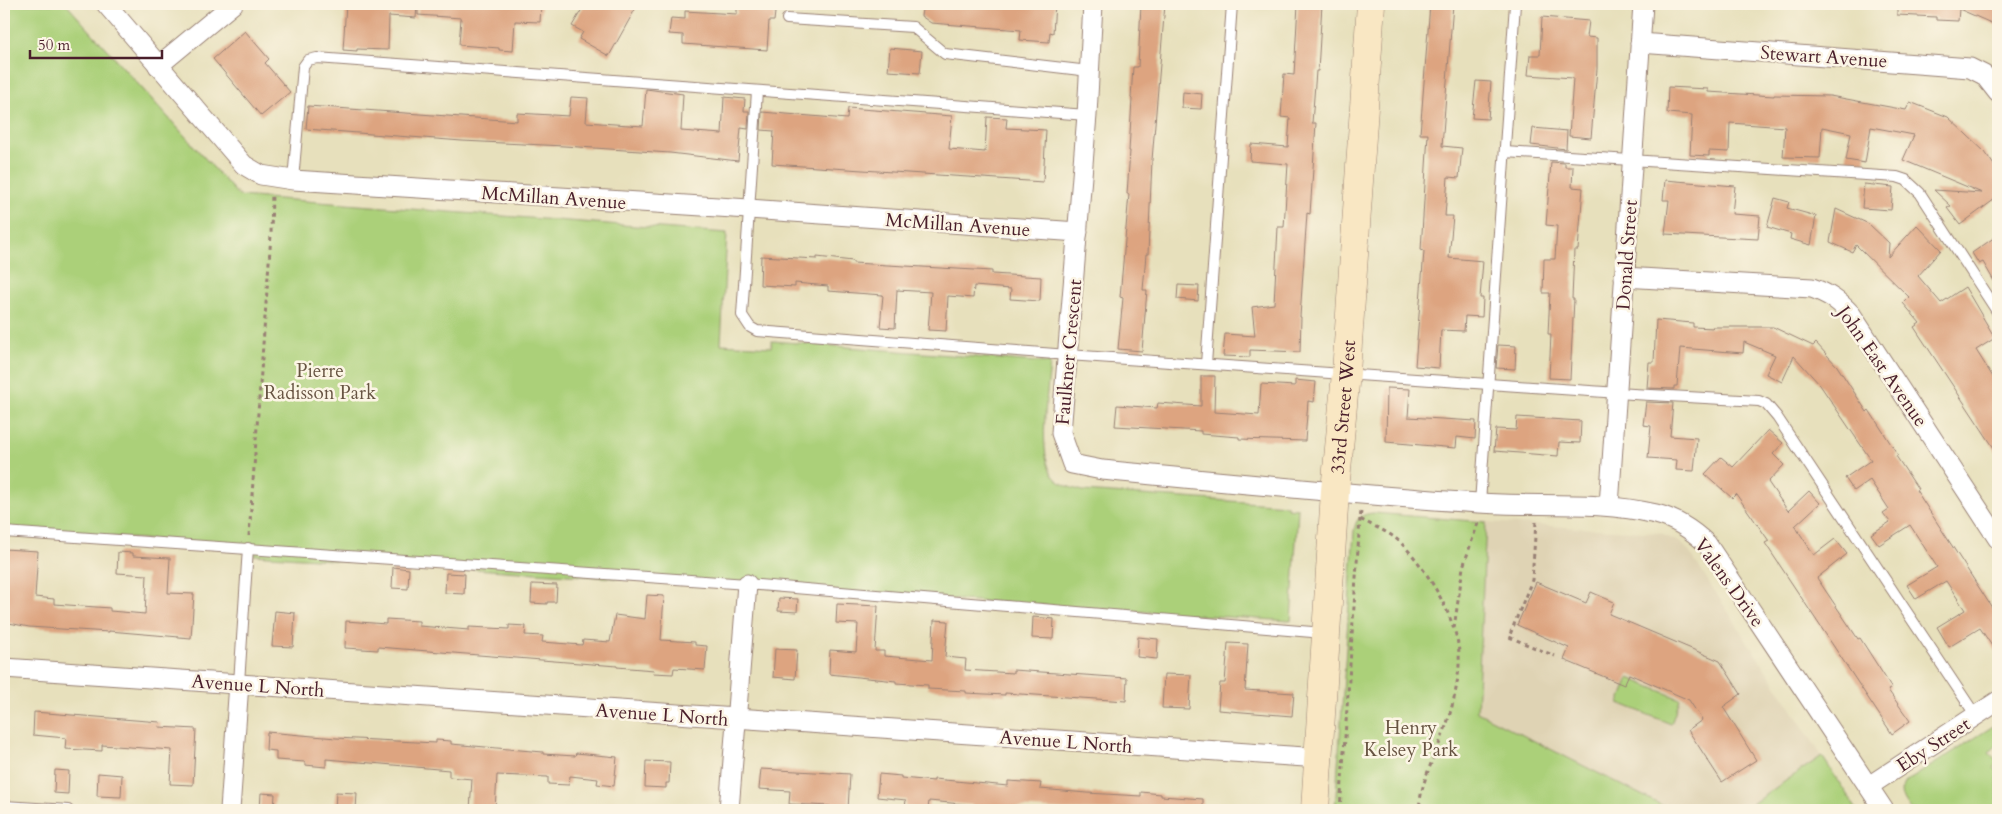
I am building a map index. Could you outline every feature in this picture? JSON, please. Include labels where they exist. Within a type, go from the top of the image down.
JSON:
[{"type":"main road","name":"33rd Street West","points":[[1315,810],[1328,633],[1335,491],[1346,374],[1371,4]]},
{"type":"street","name":"McMillan Avenue","points":[[106,4],[244,165],[261,175],[293,180],[749,208],[1078,232]]},
{"type":"street","points":[[158,66],[233,4]]},
{"type":"street","name":"Faulkner Crescent","points":[[1093,4],[1087,115],[1061,434],[1072,464],[1102,470],[1335,491]]},
{"type":"street","name":"Donald Street","points":[[1610,506],[1643,4]]},
{"type":"street","name":"Stewart Avenue","points":[[1640,43],[1970,68],[1984,75],[1998,94]]},
{"type":"street","name":"John East Avenue","points":[[1624,277],[1812,288],[1828,293],[1852,314],[1998,539]]},
{"type":"street","name":"Valens Drive","points":[[1335,491],[1480,511],[1610,506],[1656,514],[1690,529],[1707,544],[1884,810]]},
{"type":"street","points":[[729,810],[748,584]]},
{"type":"street","name":"Avenue L North","points":[[4,668],[1320,758]]},
{"type":"street","points":[[230,810],[239,683]]},
{"type":"street","name":"Eby Street","points":[[1869,786],[1998,701]]},
{"type":"lane","points":[[1206,364],[1232,4]]},
{"type":"lane","points":[[1480,511],[1515,4]]},
{"type":"lane","points":[[787,19],[913,28],[945,54],[1089,71]]},
{"type":"lane","points":[[293,180],[303,67],[308,60],[317,58],[1087,115]]},
{"type":"lane","points":[[757,91],[742,314],[750,327],[757,331],[1068,355],[1617,393],[1751,399],[1766,404],[1778,417],[1976,716]]},
{"type":"lane","points":[[1505,152],[1897,177],[1906,180],[1920,192],[1998,313]]},
{"type":"lane","points":[[4,532],[748,584],[1328,633]]},
{"type":"lane","points":[[239,683],[248,548]]},
{"type":"lane","points":[[4,806],[68,810]]},
{"type":"path","points":[[248,548],[271,235],[272,177]]},
{"type":"path","points":[[1340,810],[1362,494]]},
{"type":"path","points":[[1454,629],[1463,567],[1480,511]]},
{"type":"path","points":[[1360,519],[1394,537],[1422,567],[1450,618],[1458,645],[1458,682],[1448,720],[1428,769],[1420,797],[1419,810]]},
{"type":"path","points":[[1536,522],[1532,580],[1509,637],[1554,656]]},
{"type":"shaded area","points":[[1486,522],[1659,533],[1681,543],[1688,550],[1822,756],[1743,810],[1671,810],[1477,712]]},
{"type":"green space","name":"Pierre Radisson Park","points":[[4,4],[66,4],[239,196],[727,233],[721,344],[771,347],[772,341],[1050,363],[1045,423],[1046,455],[1049,468],[1055,478],[1061,483],[1083,491],[1287,505],[1287,508],[1298,509],[1291,621],[253,555],[253,547],[4,529]]},
{"type":"green space","name":"Henry Kelsey Park","points":[[1374,513],[1486,522],[1477,712],[1671,810],[1335,810],[1354,531],[1360,517]]},
{"type":"green space","points":[[1629,678],[1680,699],[1671,724],[1619,703]]},
{"type":"green space","points":[[1998,723],[1998,744],[1989,753],[1998,761],[1994,768],[1998,772],[1998,810],[1911,810],[1904,800],[1902,793],[1906,782]]},
{"type":"green space","points":[[1822,756],[1857,810],[1743,810]]},
{"type":"building","points":[[346,4],[417,4],[416,18],[389,16],[388,50],[343,50]]},
{"type":"building","points":[[418,4],[541,4],[540,22],[515,21],[513,51],[459,45],[461,18],[418,15]]},
{"type":"building","points":[[585,4],[638,4],[609,56],[579,39],[583,32],[572,26]]},
{"type":"building","points":[[737,4],[776,4],[774,21],[769,21],[767,50],[683,44],[683,35],[669,34],[671,18],[685,19],[685,11],[737,14]]},
{"type":"building","points":[[923,4],[1055,4],[1053,33],[1050,32],[1049,42],[1020,40],[1021,30],[931,23],[921,16]]},
{"type":"building","points":[[1141,4],[1165,4],[1152,160],[1148,254],[1146,254],[1143,290],[1147,290],[1142,351],[1118,349],[1123,298],[1120,297],[1129,194],[1127,194],[1133,67],[1138,67]]},
{"type":"building","points":[[1298,4],[1322,4],[1318,71],[1316,71],[1312,123],[1316,123],[1310,214],[1307,213],[1300,317],[1300,352],[1250,350],[1250,357],[1223,356],[1225,334],[1255,336],[1252,307],[1274,304],[1278,227],[1284,227],[1288,164],[1250,161],[1251,144],[1288,147],[1290,118],[1281,117],[1284,74],[1294,75]]},
{"type":"building","points":[[1430,4],[1453,4],[1442,146],[1462,148],[1459,178],[1448,177],[1445,216],[1453,216],[1449,258],[1483,261],[1480,298],[1483,298],[1482,317],[1465,316],[1464,331],[1441,330],[1439,368],[1415,366],[1424,251],[1421,250],[1428,134],[1420,134]]},
{"type":"building","points":[[1897,4],[1998,4],[1998,26],[1959,9],[1958,21],[1936,20],[1936,17],[1897,15]]},
{"type":"building","points":[[1542,17],[1589,21],[1587,37],[1597,38],[1597,69],[1591,138],[1569,136],[1573,78],[1528,75],[1530,55],[1540,55]]},
{"type":"building","points":[[245,31],[269,59],[265,63],[290,92],[261,116],[213,59]]},
{"type":"building","points":[[890,48],[922,51],[920,73],[888,71]]},
{"type":"building","points":[[1476,81],[1491,82],[1488,119],[1472,118]]},
{"type":"building","points":[[1668,87],[1708,89],[1708,92],[1774,96],[1830,96],[1906,110],[1910,102],[1948,117],[1985,152],[1998,171],[1998,200],[1995,199],[1960,225],[1947,208],[1951,206],[1934,190],[1982,193],[1903,160],[1914,135],[1871,127],[1865,163],[1846,160],[1851,133],[1822,127],[1820,158],[1783,157],[1785,127],[1730,123],[1729,152],[1709,151],[1709,156],[1690,155],[1692,115],[1667,113]]},
{"type":"building","points":[[646,89],[683,94],[681,131],[722,134],[724,97],[745,99],[744,111],[749,111],[748,129],[741,128],[738,161],[670,153],[462,141],[306,129],[308,106],[517,121],[517,113],[569,116],[571,97],[588,98],[586,122],[643,126]]},
{"type":"building","points":[[1183,92],[1202,94],[1201,109],[1182,108]]},
{"type":"building","points":[[848,108],[952,116],[949,149],[985,152],[987,117],[1007,118],[1006,128],[1046,130],[1043,182],[772,164],[774,131],[761,130],[762,112],[847,119]]},
{"type":"building","points":[[1533,128],[1567,131],[1566,149],[1531,145]]},
{"type":"building","points":[[1551,162],[1565,163],[1565,167],[1573,167],[1572,187],[1583,188],[1578,250],[1574,250],[1572,299],[1574,299],[1570,379],[1549,378],[1551,334],[1548,334],[1550,293],[1543,293],[1544,259],[1555,259],[1557,226],[1546,225]]},
{"type":"building","points":[[1665,180],[1735,186],[1732,214],[1760,216],[1758,239],[1665,234],[1669,200],[1663,200]]},
{"type":"building","points":[[1864,184],[1893,187],[1891,210],[1862,208]]},
{"type":"building","points":[[1775,198],[1789,202],[1787,208],[1816,216],[1811,245],[1790,239],[1791,234],[1767,227]]},
{"type":"building","points":[[1836,209],[1869,224],[1889,243],[1888,257],[1917,225],[1941,250],[1918,276],[1941,303],[1965,287],[1995,338],[1976,350],[1998,385],[1998,454],[1914,327],[1920,323],[1903,303],[1909,297],[1856,245],[1852,252],[1830,242]]},
{"type":"building","points":[[1998,235],[1998,288],[1983,262],[1979,264],[1972,253]]},
{"type":"building","points":[[761,256],[817,259],[817,257],[853,261],[853,263],[992,271],[992,274],[1041,277],[1040,301],[1010,299],[1011,289],[974,286],[973,298],[948,296],[946,331],[928,330],[931,292],[897,290],[895,328],[880,327],[883,295],[828,291],[828,286],[795,283],[795,287],[760,285]]},
{"type":"building","points":[[1178,285],[1199,286],[1198,301],[1177,299]]},
{"type":"building","points":[[1656,320],[1693,323],[1693,327],[1773,327],[1813,346],[1816,343],[1837,366],[1867,412],[1869,410],[1918,489],[1916,490],[1998,617],[1998,655],[1980,628],[1949,647],[1937,627],[1965,610],[1946,581],[1916,599],[1907,585],[1937,567],[1910,525],[1879,545],[1871,534],[1890,522],[1883,513],[1889,509],[1870,480],[1854,491],[1845,478],[1871,460],[1820,385],[1794,356],[1782,382],[1766,374],[1775,355],[1744,342],[1743,353],[1680,348],[1677,386],[1674,386],[1674,389],[1647,388],[1649,362],[1654,362]]},
{"type":"building","points":[[1498,345],[1516,346],[1515,369],[1496,368]]},
{"type":"building","points":[[1201,376],[1215,376],[1214,412],[1259,415],[1261,384],[1295,386],[1295,380],[1316,382],[1314,402],[1308,401],[1305,441],[1239,439],[1239,437],[1201,434],[1201,431],[1115,426],[1117,405],[1157,408],[1158,403],[1201,406]]},
{"type":"building","points":[[1387,388],[1410,389],[1408,417],[1476,421],[1475,439],[1457,437],[1456,448],[1386,442]]},
{"type":"building","points":[[1646,402],[1673,403],[1670,436],[1697,438],[1694,471],[1676,470],[1677,460],[1648,458],[1651,426],[1643,425]]},
{"type":"building","points":[[1517,417],[1581,421],[1580,443],[1559,442],[1558,456],[1494,451],[1496,429],[1516,430]]},
{"type":"building","points":[[1768,430],[1783,443],[1773,454],[1784,465],[1768,482],[1788,511],[1809,491],[1820,503],[1795,526],[1814,555],[1835,539],[1847,554],[1817,578],[1858,639],[1860,638],[1892,688],[1888,690],[1910,721],[1892,734],[1765,543],[1769,541],[1736,494],[1732,498],[1705,474],[1721,457],[1733,467]]},
{"type":"building","points":[[4,549],[38,551],[35,597],[54,599],[54,604],[110,608],[110,611],[145,614],[147,575],[117,573],[118,552],[133,553],[133,556],[170,558],[168,593],[194,594],[191,638],[29,627],[4,622]]},
{"type":"building","points":[[393,567],[409,569],[408,589],[392,588]]},
{"type":"building","points":[[446,573],[465,574],[464,594],[445,593]]},
{"type":"building","points":[[1536,582],[1586,603],[1591,592],[1614,602],[1609,614],[1720,661],[1741,694],[1723,707],[1756,760],[1722,782],[1688,730],[1702,720],[1689,700],[1629,674],[1624,685],[1564,660],[1569,648],[1517,625]]},
{"type":"building","points":[[532,584],[557,585],[556,602],[547,602],[547,604],[531,603]]},
{"type":"building","points":[[647,595],[664,596],[661,640],[695,642],[695,645],[707,646],[705,670],[674,668],[673,674],[653,673],[654,670],[617,666],[378,647],[378,650],[345,648],[346,621],[386,624],[386,619],[419,621],[419,626],[469,630],[469,627],[509,629],[509,625],[526,626],[525,635],[543,636],[542,642],[582,645],[583,640],[610,642],[615,615],[645,619]]},
{"type":"building","points":[[779,598],[798,599],[797,612],[778,611]]},
{"type":"building","points":[[837,604],[878,606],[875,651],[884,651],[884,656],[932,660],[934,620],[948,621],[945,657],[966,659],[965,670],[1013,673],[1013,670],[1127,678],[1126,701],[1005,693],[1005,695],[966,693],[966,691],[928,689],[928,685],[896,683],[896,681],[829,674],[830,650],[856,652],[858,624],[836,623]]},
{"type":"building","points":[[275,611],[295,613],[293,647],[272,646]]},
{"type":"building","points":[[1033,617],[1054,619],[1053,639],[1032,638]]},
{"type":"building","points":[[1138,637],[1158,639],[1157,659],[1137,657]]},
{"type":"building","points":[[1228,643],[1248,644],[1245,690],[1294,693],[1292,716],[1218,710],[1220,683],[1225,683]]},
{"type":"building","points":[[775,649],[797,650],[795,679],[773,677]]},
{"type":"building","points":[[1164,674],[1191,675],[1189,709],[1162,708]]},
{"type":"building","points":[[34,712],[160,722],[159,727],[196,729],[193,785],[170,784],[172,750],[102,745],[102,751],[65,749],[66,738],[33,735]]},
{"type":"building","points":[[267,732],[336,738],[436,743],[436,740],[451,741],[451,744],[543,752],[543,754],[575,756],[576,753],[617,757],[614,786],[597,784],[598,779],[570,776],[569,785],[548,784],[548,777],[497,775],[495,810],[470,810],[472,779],[449,777],[449,770],[326,759],[326,767],[305,765],[305,762],[276,760],[276,751],[266,750]]},
{"type":"building","points":[[646,761],[670,762],[669,783],[666,783],[666,788],[645,787]]},
{"type":"building","points":[[761,769],[850,774],[848,810],[830,810],[830,806],[789,804],[790,791],[759,789]]},
{"type":"building","points":[[55,770],[69,771],[68,794],[54,793]]},
{"type":"building","points":[[98,773],[122,775],[121,797],[97,796]]},
{"type":"building","points":[[879,774],[901,776],[901,778],[1008,786],[1008,781],[1041,783],[1040,789],[1087,793],[1141,796],[1141,792],[1161,794],[1161,796],[1203,799],[1203,810],[1063,810],[996,806],[996,810],[971,810],[972,805],[929,801],[928,809],[905,807],[906,800],[877,797]]},
{"type":"building","points":[[336,792],[357,793],[356,810],[335,810]]},
{"type":"building","points":[[261,793],[275,794],[274,810],[260,810]]}]
